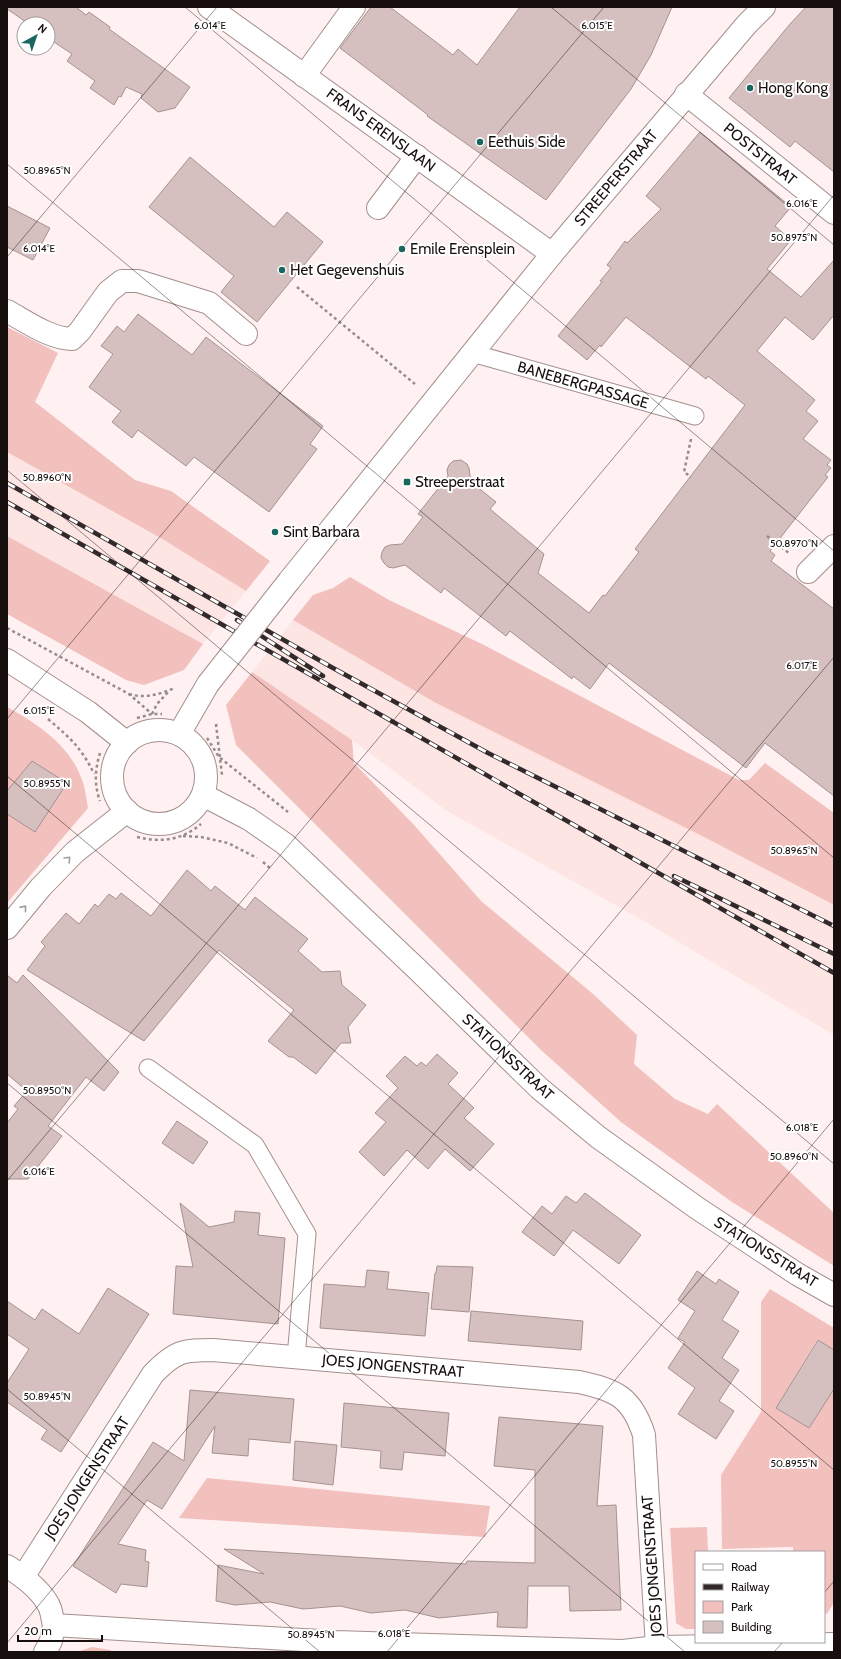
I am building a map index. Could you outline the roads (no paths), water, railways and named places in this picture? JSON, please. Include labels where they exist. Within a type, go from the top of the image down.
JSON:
[{"type":"street","name":"FRANS ERENSLAAN","points":[[209,7],[552,254]]},
{"type":"street","points":[[304,76],[354,7]]},
{"type":"street","name":"STREEPERSTRAAT","points":[[472,353],[552,254],[686,94],[747,24],[764,7]]},
{"type":"street","name":"POSTSTRAAT","points":[[686,94],[834,213]]},
{"type":"street","points":[[378,208],[417,156]]},
{"type":"street","points":[[7,311],[51,334],[64,339],[72,339],[80,331],[108,292],[122,281],[138,281],[209,303],[246,334]]},
{"type":"street","points":[[179,734],[208,684],[472,353]]},
{"type":"street","points":[[808,572],[834,546]]},
{"type":"street","points":[[7,660],[88,712],[127,743]]},
{"type":"street","points":[[163,730],[179,734],[191,742],[200,754],[205,767],[206,782],[202,795],[194,808],[183,818],[169,823],[154,824],[140,819],[127,811],[118,799],[113,785],[113,770],[118,755],[127,743],[146,732],[163,730]]},
{"type":"street","name":"STATIONSSTRAAT","points":[[202,795],[249,819],[285,844],[418,970],[539,1088],[598,1137],[697,1208],[797,1274],[834,1294]]},
{"type":"street","points":[[7,928],[41,887],[75,852],[127,811]]},
{"type":"street","name":"JOES JONGENSTRAAT","points":[[15,1572],[153,1374],[172,1356],[189,1350],[213,1350],[579,1382],[604,1387],[620,1396],[630,1406],[638,1418],[644,1435],[657,1647]]},
{"type":"street","points":[[15,1572],[36,1589],[49,1605],[54,1625],[50,1642],[45,1652]]},
{"type":"street","points":[[54,1625],[336,1642],[623,1652],[657,1647],[834,1644]]},
{"type":"lane","name":"BANEBERGPASSAGE","points":[[472,353],[695,416]]},
{"type":"lane","points":[[148,1068],[255,1145],[307,1234],[296,1357]]},
{"type":"railway","points":[[7,483],[333,668],[488,753],[834,926]]},
{"type":"railway","points":[[7,502],[834,973]]},
{"type":"railway","points":[[237,620],[323,676]]},
{"type":"railway","points":[[674,876],[834,954]]},
{"type":"place","name":"Hong Kong","points":[[750,88]]},
{"type":"place","name":"Eethuis Side","points":[[480,142]]},
{"type":"place","name":"Emile Erensplein","points":[[402,249]]},
{"type":"place","name":"Het Gegevenshuis","points":[[282,270]]},
{"type":"place","name":"Streeperstraat","points":[[407,482]]},
{"type":"place","name":"Sint Barbara","points":[[275,532]]}]
